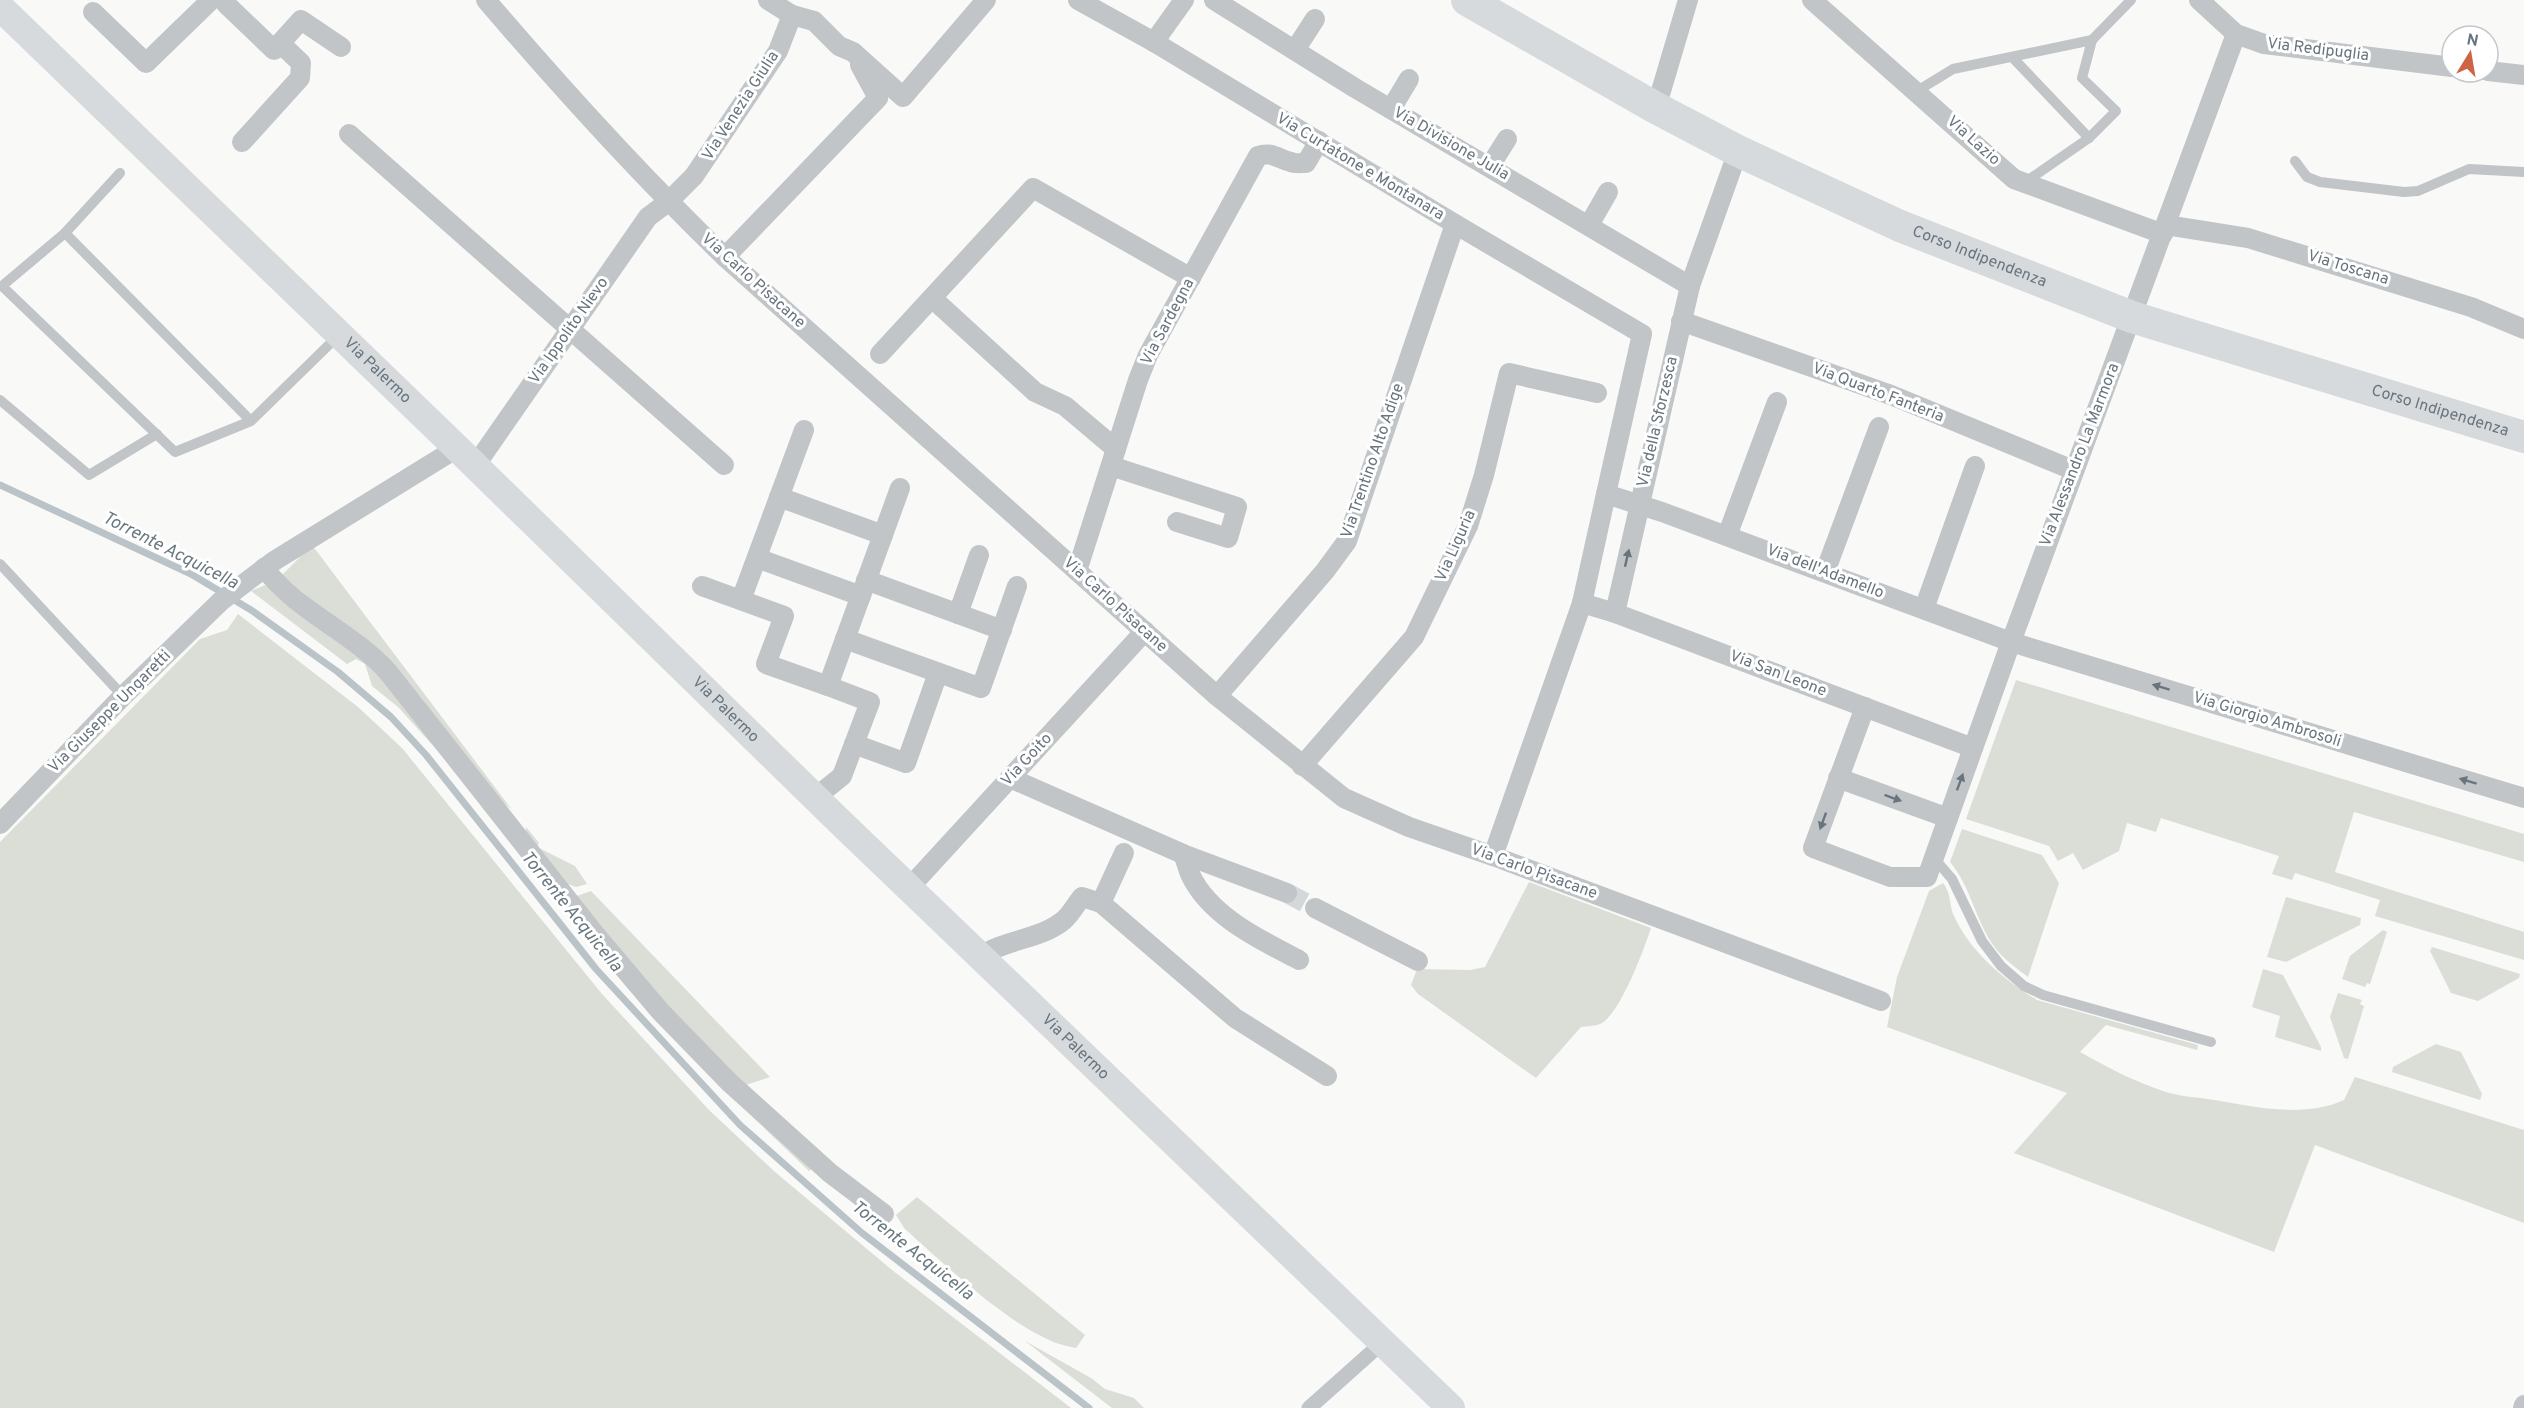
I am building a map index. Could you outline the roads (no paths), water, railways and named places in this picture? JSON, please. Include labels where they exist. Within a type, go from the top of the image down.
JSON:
[{"type":"main road","name":"Corso Indipendenza","points":[[1467,0],[1656,108],[1738,151],[1900,226],[2132,317],[2524,437]]},
{"type":"main road","name":"Via Palermo","points":[[0,7],[340,334],[909,888],[1452,1408]]},
{"type":"street","points":[[93,12],[146,63],[212,0]]},
{"type":"street","points":[[226,0],[225,4],[274,50],[301,21],[341,46]]},
{"type":"street","name":"Via Carlo Pisacane","points":[[486,0],[541,65],[668,202],[725,257],[1217,696],[1344,798],[1409,827],[1493,856],[1881,1001]]},
{"type":"street","name":"Via Venezia Giulia","points":[[668,202],[694,176],[778,51],[783,6],[814,21],[839,46],[853,52],[903,97],[987,0]]},
{"type":"street","name":"Via Curtatone e Montanara","points":[[1078,0],[1154,42],[1642,334],[1606,494]]},
{"type":"street","points":[[1154,42],[1184,0]]},
{"type":"street","name":"Via Divisione Julia","points":[[1214,0],[1391,109],[1690,286]]},
{"type":"street","points":[[1656,108],[1688,0]]},
{"type":"street","name":"Via Lazio","points":[[1812,0],[2014,179],[2165,230]]},
{"type":"street","name":"Via Redipuglia","points":[[2199,0],[2236,34],[2264,44],[2440,66]]},
{"type":"street","points":[[1294,50],[1315,19]]},
{"type":"street","name":"Via Alessandro La Marmora","points":[[1838,778],[1813,848],[1890,877],[1927,877],[2073,470],[2165,230],[2236,34]]},
{"type":"street","points":[[242,142],[300,78],[301,63],[280,43]]},
{"type":"street","points":[[725,257],[878,98],[853,52]]},
{"type":"street","points":[[2500,72],[2524,75]]},
{"type":"street","points":[[1391,109],[1408,79]]},
{"type":"street","points":[[349,134],[724,465]]},
{"type":"street","points":[[1490,166],[1507,139]]},
{"type":"street","name":"Via Sardegna","points":[[1077,571],[1148,355],[1258,156],[1266,153],[1277,155],[1292,163],[1306,163],[1319,141]]},
{"type":"street","name":"Via della Sforzesca","points":[[1606,494],[1639,503],[1690,286],[1738,151]]},
{"type":"street","points":[[880,354],[1034,188],[1191,278]]},
{"type":"street","points":[[1589,225],[1608,192]]},
{"type":"street","name":"Via Ippolito Nievo","points":[[466,457],[572,329],[648,217],[668,202]]},
{"type":"street","name":"Via Trentino Alto Adige","points":[[1217,696],[1325,571],[1347,542],[1455,224]]},
{"type":"street","name":"Via Toscana","points":[[2165,230],[2248,238],[2471,307],[2524,329]]},
{"type":"street","points":[[932,298],[1035,392],[1065,406],[1113,457],[1238,507],[1227,538],[1177,522]]},
{"type":"street","name":"Via Quarto Fanteria","points":[[1681,321],[1891,395],[2073,470]]},
{"type":"street","name":"Via Liguria","points":[[1302,766],[1414,638],[1468,526],[1484,475],[1509,373],[1597,393]]},
{"type":"street","points":[[1727,536],[1777,402]]},
{"type":"street","points":[[1825,572],[1879,427]]},
{"type":"street","points":[[741,600],[804,430]]},
{"type":"street","points":[[466,457],[264,568],[277,586],[361,646],[388,672],[594,933],[628,974],[707,1060],[830,1173],[884,1214]]},
{"type":"street","points":[[1924,609],[1975,466]]},
{"type":"street","points":[[828,686],[900,488]]},
{"type":"street","points":[[1493,856],[1582,603],[1606,494]]},
{"type":"street","points":[[779,497],[883,535]]},
{"type":"street","points":[[1615,613],[1639,503]]},
{"type":"street","name":"Via dell'Adamello","points":[[1639,503],[2010,642]]},
{"type":"street","points":[[958,614],[979,555]]},
{"type":"street","points":[[757,558],[958,614],[1002,630]]},
{"type":"street","name":"Via Giuseppe Ungaretti","points":[[0,824],[123,696],[221,601],[264,568]]},
{"type":"street","points":[[702,586],[784,616],[766,664],[870,702],[842,776],[816,797]]},
{"type":"street","points":[[845,639],[981,688],[1017,586]]},
{"type":"street","name":"Via San Leone","points":[[1582,603],[1615,613],[1973,748]]},
{"type":"street","name":"Via Goito","points":[[909,888],[1145,631]]},
{"type":"street","name":"Via Giorgio Ambrosoli","points":[[2010,642],[2524,798]]},
{"type":"street","points":[[854,744],[906,763],[938,673]]},
{"type":"street","points":[[1865,707],[1838,778],[1948,818]]},
{"type":"street","points":[[1010,778],[1183,854],[1287,893]]},
{"type":"street","points":[[1101,903],[1124,854]]},
{"type":"street","points":[[1183,854],[1191,877],[1202,893],[1221,912],[1258,939],[1299,960]]},
{"type":"street","points":[[981,957],[990,950],[1037,935],[1064,920],[1082,897],[1101,903],[1235,1017],[1327,1076]]},
{"type":"street","points":[[1315,908],[1418,961]]},
{"type":"street","points":[[1310,1408],[1383,1341]]},
{"type":"lane","points":[[2024,183],[2089,138],[2116,111],[2082,78],[2092,40],[2131,0]]},
{"type":"lane","points":[[1917,91],[1953,69],[2092,40]]},
{"type":"lane","points":[[2013,58],[2089,138]]},
{"type":"lane","points":[[2295,162],[2307,177],[2320,182],[2404,192],[2418,191],[2469,169],[2524,172]]},
{"type":"lane","points":[[120,173],[65,233],[1,287],[175,452],[251,421],[340,334]]},
{"type":"lane","points":[[65,233],[251,421]]},
{"type":"lane","points":[[0,400],[89,475],[157,434]]},
{"type":"lane","points":[[0,564],[123,696]]},
{"type":"lane","points":[[1934,858],[1952,879],[1982,941],[2001,966],[2024,986],[2043,995],[2211,1042]]},
{"type":"waterway","name":"Torrente Acquicella","points":[[0,485],[191,574],[251,610],[338,672],[391,717],[426,755],[596,969],[740,1125],[862,1233],[1089,1408]]},
{"type":"tunnel","points":[[1287,893],[1315,908]]}]
